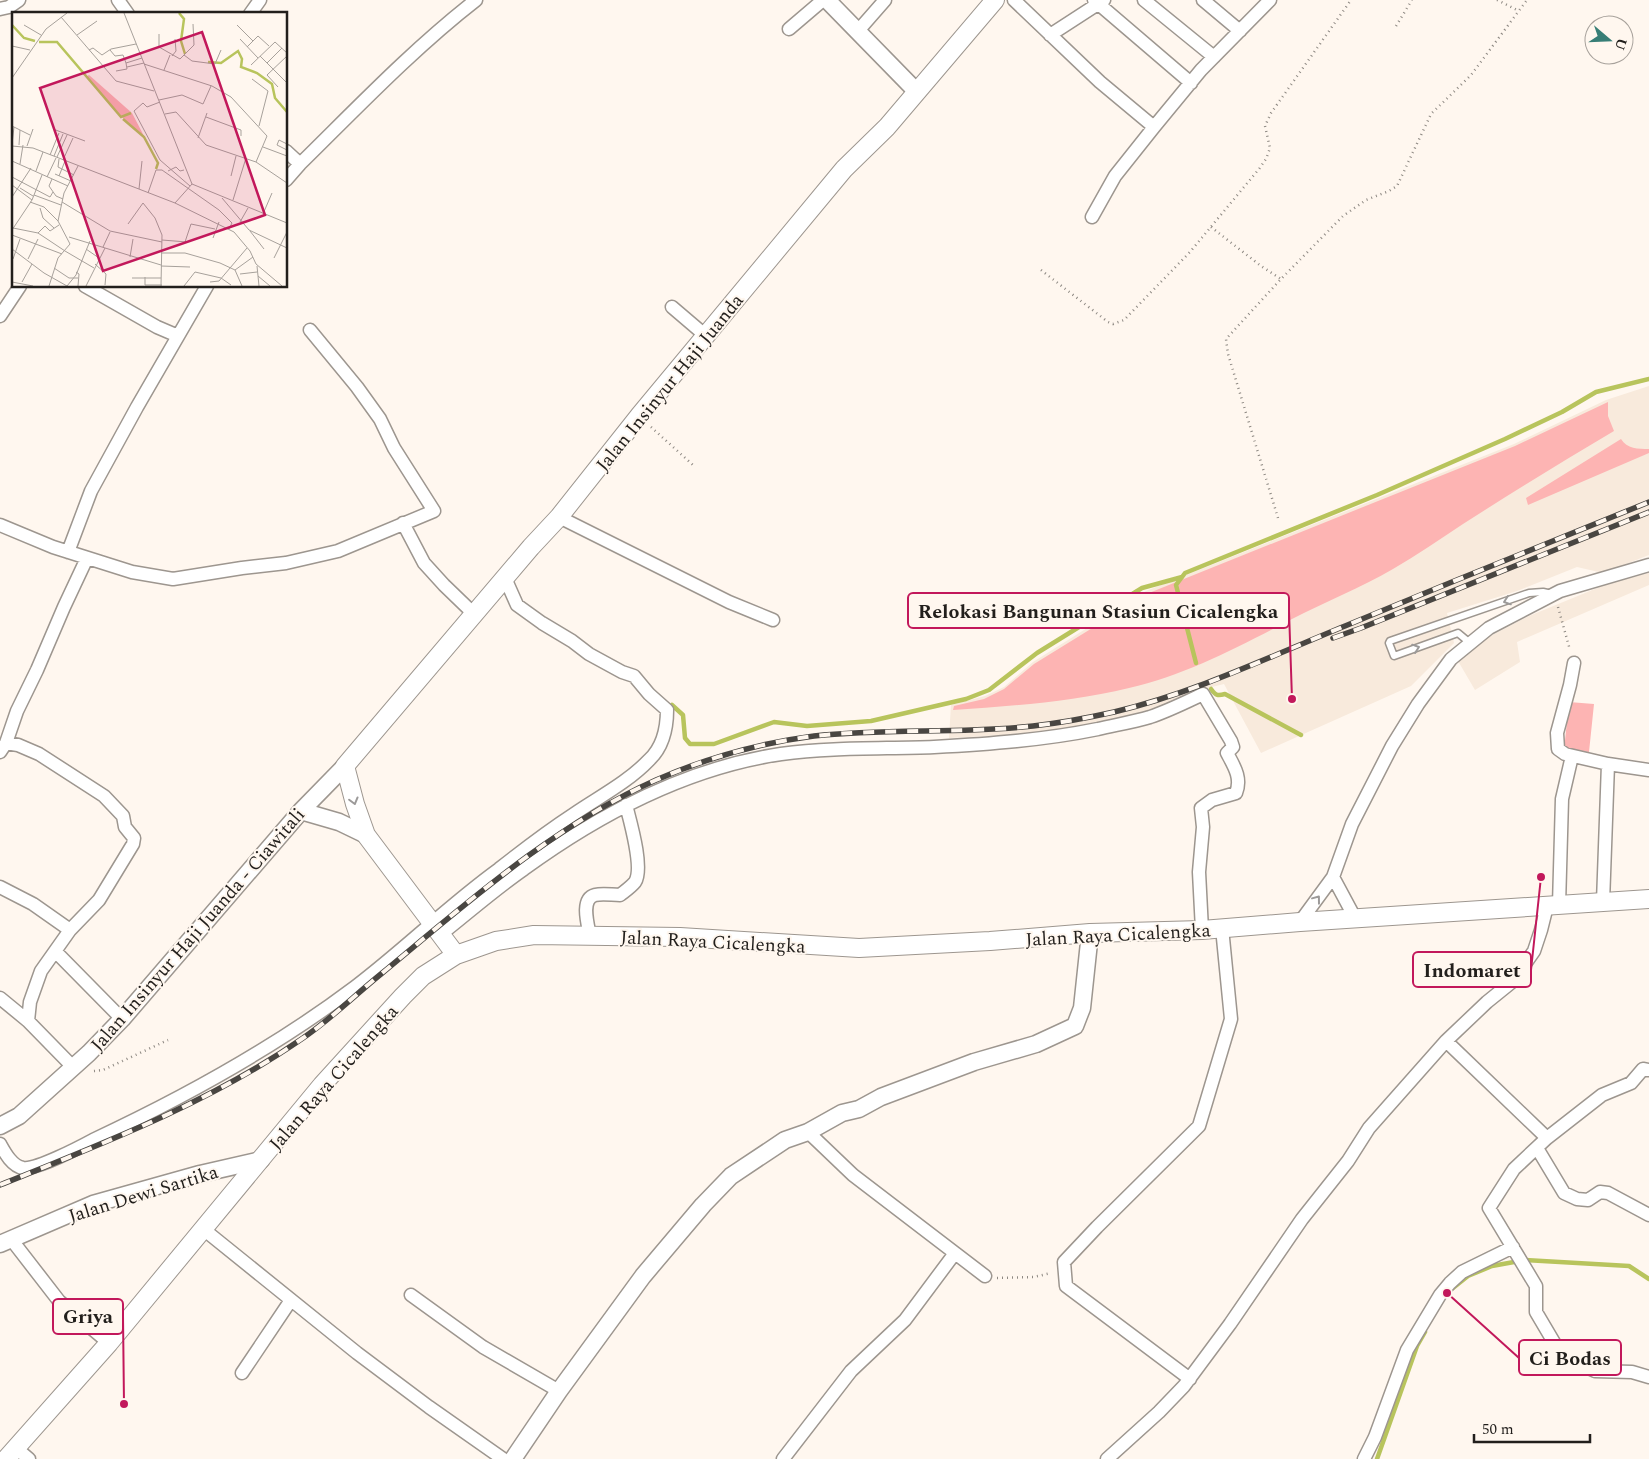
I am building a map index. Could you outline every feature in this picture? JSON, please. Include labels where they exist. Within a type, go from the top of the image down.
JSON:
[{"type":"main road","name":"Jalan Insinyur Haji Juanda","points":[[345,766],[559,517],[639,416],[844,169],[887,126],[917,92],[992,1]]},
{"type":"main road","points":[[345,766],[366,835],[456,955]]},
{"type":"main road","name":"Jalan Raya Cicalengka","points":[[11,1453],[109,1342],[322,1085],[403,996],[423,976],[456,955],[496,941],[534,935],[680,937],[859,948],[1090,934],[1202,930],[1649,899]]},
{"type":"street","points":[[0,9],[10,7],[19,0]]},
{"type":"street","points":[[251,12],[260,0]]},
{"type":"street","points":[[288,178],[445,24],[476,0]]},
{"type":"street","points":[[789,29],[825,0],[917,92]]},
{"type":"street","points":[[857,32],[885,0]]},
{"type":"street","points":[[1014,0],[1100,82],[1154,127]]},
{"type":"street","points":[[1144,0],[1214,57]]},
{"type":"street","points":[[1203,0],[1240,31]]},
{"type":"street","points":[[1092,217],[1115,176],[1154,127],[1214,57],[1270,0]]},
{"type":"street","points":[[1050,35],[1099,1],[1191,83]]},
{"type":"street","points":[[288,153],[300,164]]},
{"type":"street","points":[[0,316],[19,288]]},
{"type":"street","points":[[89,288],[157,327],[178,336]]},
{"type":"street","points":[[68,552],[91,491],[136,406],[206,288]]},
{"type":"street","points":[[672,307],[706,336]]},
{"type":"street","points":[[0,525],[87,558],[132,572],[173,579],[286,563],[338,551],[434,511],[394,448],[380,419],[357,387],[310,330]]},
{"type":"street","points":[[559,517],[729,602],[772,620]]},
{"type":"street","points":[[403,524],[424,563],[474,614]]},
{"type":"street","points":[[3,748],[17,710],[87,558]]},
{"type":"street","points":[[1300,922],[1334,877],[1352,824],[1392,746],[1418,704],[1451,659],[1489,628],[1556,601],[1596,579],[1649,565]]},
{"type":"street","points":[[436,929],[466,893],[561,822],[624,781],[651,759],[667,725],[667,710],[649,694],[640,681],[634,676],[622,672],[589,654],[530,614],[517,604],[505,578]]},
{"type":"street","points":[[1574,663],[1557,733],[1558,748],[1565,754],[1572,756],[1649,770]]},
{"type":"street","points":[[0,1144],[12,1162],[27,1168],[62,1155],[173,1102],[274,1044],[436,929],[584,828],[626,804],[670,784],[736,763],[773,756],[849,749],[934,747],[1012,742],[1064,736],[1148,717],[1203,694],[1231,741],[1233,747],[1227,753],[1237,773],[1239,786],[1236,793],[1212,800],[1201,808],[1203,827],[1199,872],[1202,930]]},
{"type":"street","points":[[3,748],[18,745],[39,754],[104,796],[123,816],[125,827],[134,838],[133,844],[99,900],[70,930],[42,972],[33,990],[28,1021]]},
{"type":"street","points":[[1107,1459],[1159,1412],[1190,1379],[1302,1219],[1348,1161],[1369,1128],[1446,1041],[1487,1002],[1513,981],[1534,951],[1541,930],[1553,905],[1562,799],[1572,756]]},
{"type":"street","points":[[1603,902],[1608,764]]},
{"type":"street","name":"Jalan Insinyur Haji Juanda - Ciawitali","points":[[0,1126],[19,1116],[89,1053],[122,1019],[301,811],[345,766]]},
{"type":"street","points":[[590,936],[586,910],[587,902],[590,898],[594,895],[620,895],[635,881],[638,874],[636,844],[626,804]]},
{"type":"street","points":[[301,811],[339,822],[366,835]]},
{"type":"street","points":[[1334,877],[1355,918]]},
{"type":"street","points":[[0,887],[33,904],[70,930]]},
{"type":"street","points":[[1190,1379],[1066,1286],[1064,1262],[1199,1126],[1231,1019],[1222,928]]},
{"type":"street","points":[[513,1459],[559,1391],[643,1276],[703,1205],[731,1176],[785,1140],[808,1132],[842,1112],[859,1109],[881,1097],[974,1062],[1036,1044],[1074,1026],[1082,1008],[1090,934]]},
{"type":"street","points":[[55,951],[122,1019]]},
{"type":"street","points":[[0,998],[28,1021],[73,1067]]},
{"type":"street","points":[[1446,1041],[1547,1138]]},
{"type":"street","points":[[1649,1070],[1643,1068],[1631,1083],[1602,1095],[1547,1138],[1514,1169],[1489,1208],[1536,1286],[1536,1312],[1562,1356],[1594,1371],[1632,1372],[1649,1377]]},
{"type":"street","points":[[808,1132],[853,1175],[985,1276]]},
{"type":"street","points":[[1537,1148],[1564,1193],[1577,1199],[1588,1200],[1600,1192],[1608,1193],[1649,1216]]},
{"type":"street","name":"Jalan Dewi Sartika","points":[[5,1242],[93,1204],[200,1174],[261,1160]]},
{"type":"street","points":[[202,1228],[393,1381],[503,1459]]},
{"type":"street","points":[[5,1242],[59,1301],[109,1342]]},
{"type":"street","points":[[1364,1459],[1375,1437],[1407,1350],[1440,1295],[1455,1277],[1462,1272],[1514,1249]]},
{"type":"street","points":[[783,1459],[851,1371],[905,1320],[954,1252]]},
{"type":"street","points":[[411,1295],[483,1346],[559,1391]]},
{"type":"street","points":[[242,1373],[291,1300]]},
{"type":"street","points":[[11,1453],[30,1459]]},
{"type":"lane","points":[[1470,643],[1458,633],[1394,656],[1389,643],[1390,641],[1529,593],[1543,592],[1556,601]]},
{"type":"path","points":[[1042,270],[1108,322],[1120,322],[1171,272],[1260,169],[1270,148],[1265,126],[1271,113],[1351,0]]},
{"type":"path","points":[[1396,26],[1412,0]]},
{"type":"path","points":[[1497,0],[1519,11]]},
{"type":"path","points":[[1278,518],[1228,354],[1226,339],[1281,279],[1343,216],[1366,200],[1397,186],[1431,114],[1471,75],[1527,0]]},
{"type":"path","points":[[1211,227],[1281,279]]},
{"type":"path","points":[[639,416],[693,466]]},
{"type":"path","points":[[1556,601],[1574,663]]},
{"type":"path","points":[[73,1067],[80,1066],[96,1072],[168,1040]]},
{"type":"path","points":[[985,1276],[1000,1279],[1034,1277],[1065,1270]]},
{"type":"shaded area","points":[[1649,386],[1649,555],[1603,573],[1577,567],[1517,591],[1447,613],[1454,643],[1411,686],[1261,753],[1224,684],[1204,689],[1180,700],[1117,720],[1049,733],[949,738],[951,705],[985,696],[1004,687],[1033,662],[1146,591],[1514,444],[1606,400]]},
{"type":"shaded area","points":[[1608,402],[1608,416],[1614,431],[1519,488],[1393,569],[1233,649],[1171,676],[1107,693],[1041,703],[953,710],[954,706],[984,699],[1004,689],[1034,664],[1149,593],[1515,446]]},
{"type":"shaded area","points":[[1621,439],[1630,447],[1649,449],[1649,453],[1528,505],[1526,498]]},
{"type":"shaded area","points":[[1649,573],[1649,585],[1517,642],[1520,662],[1475,690],[1458,661],[1477,643],[1529,616],[1607,584]]},
{"type":"shaded area","points":[[1569,702],[1594,704],[1589,752],[1564,750]]},
{"type":"waterway","points":[[1196,663],[1176,585],[1185,573],[1377,495],[1505,439],[1562,412],[1596,392],[1649,379]]},
{"type":"waterway","points":[[672,705],[683,715],[685,738],[690,744],[714,744],[774,722],[807,726],[871,721],[966,699],[989,690],[1037,653],[1142,588],[1182,577]]},
{"type":"waterway","points":[[1211,689],[1216,694],[1225,694],[1301,735]]},
{"type":"waterway","points":[[1453,1288],[1468,1276],[1492,1266],[1525,1260],[1629,1266],[1649,1279]]},
{"type":"waterway","points":[[1377,1459],[1417,1346],[1425,1332]]},
{"type":"railway","points":[[0,1185],[156,1120],[194,1102],[268,1061],[323,1023],[479,894],[546,843],[618,799],[675,772],[734,752],[814,736],[868,732],[979,730],[1033,726],[1094,716],[1144,704],[1231,674],[1649,502]]},
{"type":"railway","points":[[1333,638],[1649,512]]},
{"type":"place","name":"Relokasi Bangunan Stasiun Cicalengka","points":[[1292,699]]},
{"type":"place","name":"Indomaret","points":[[1541,877]]},
{"type":"place","name":"Ci Bodas","points":[[1447,1293]]},
{"type":"place","name":"Griya","points":[[124,1404]]}]
